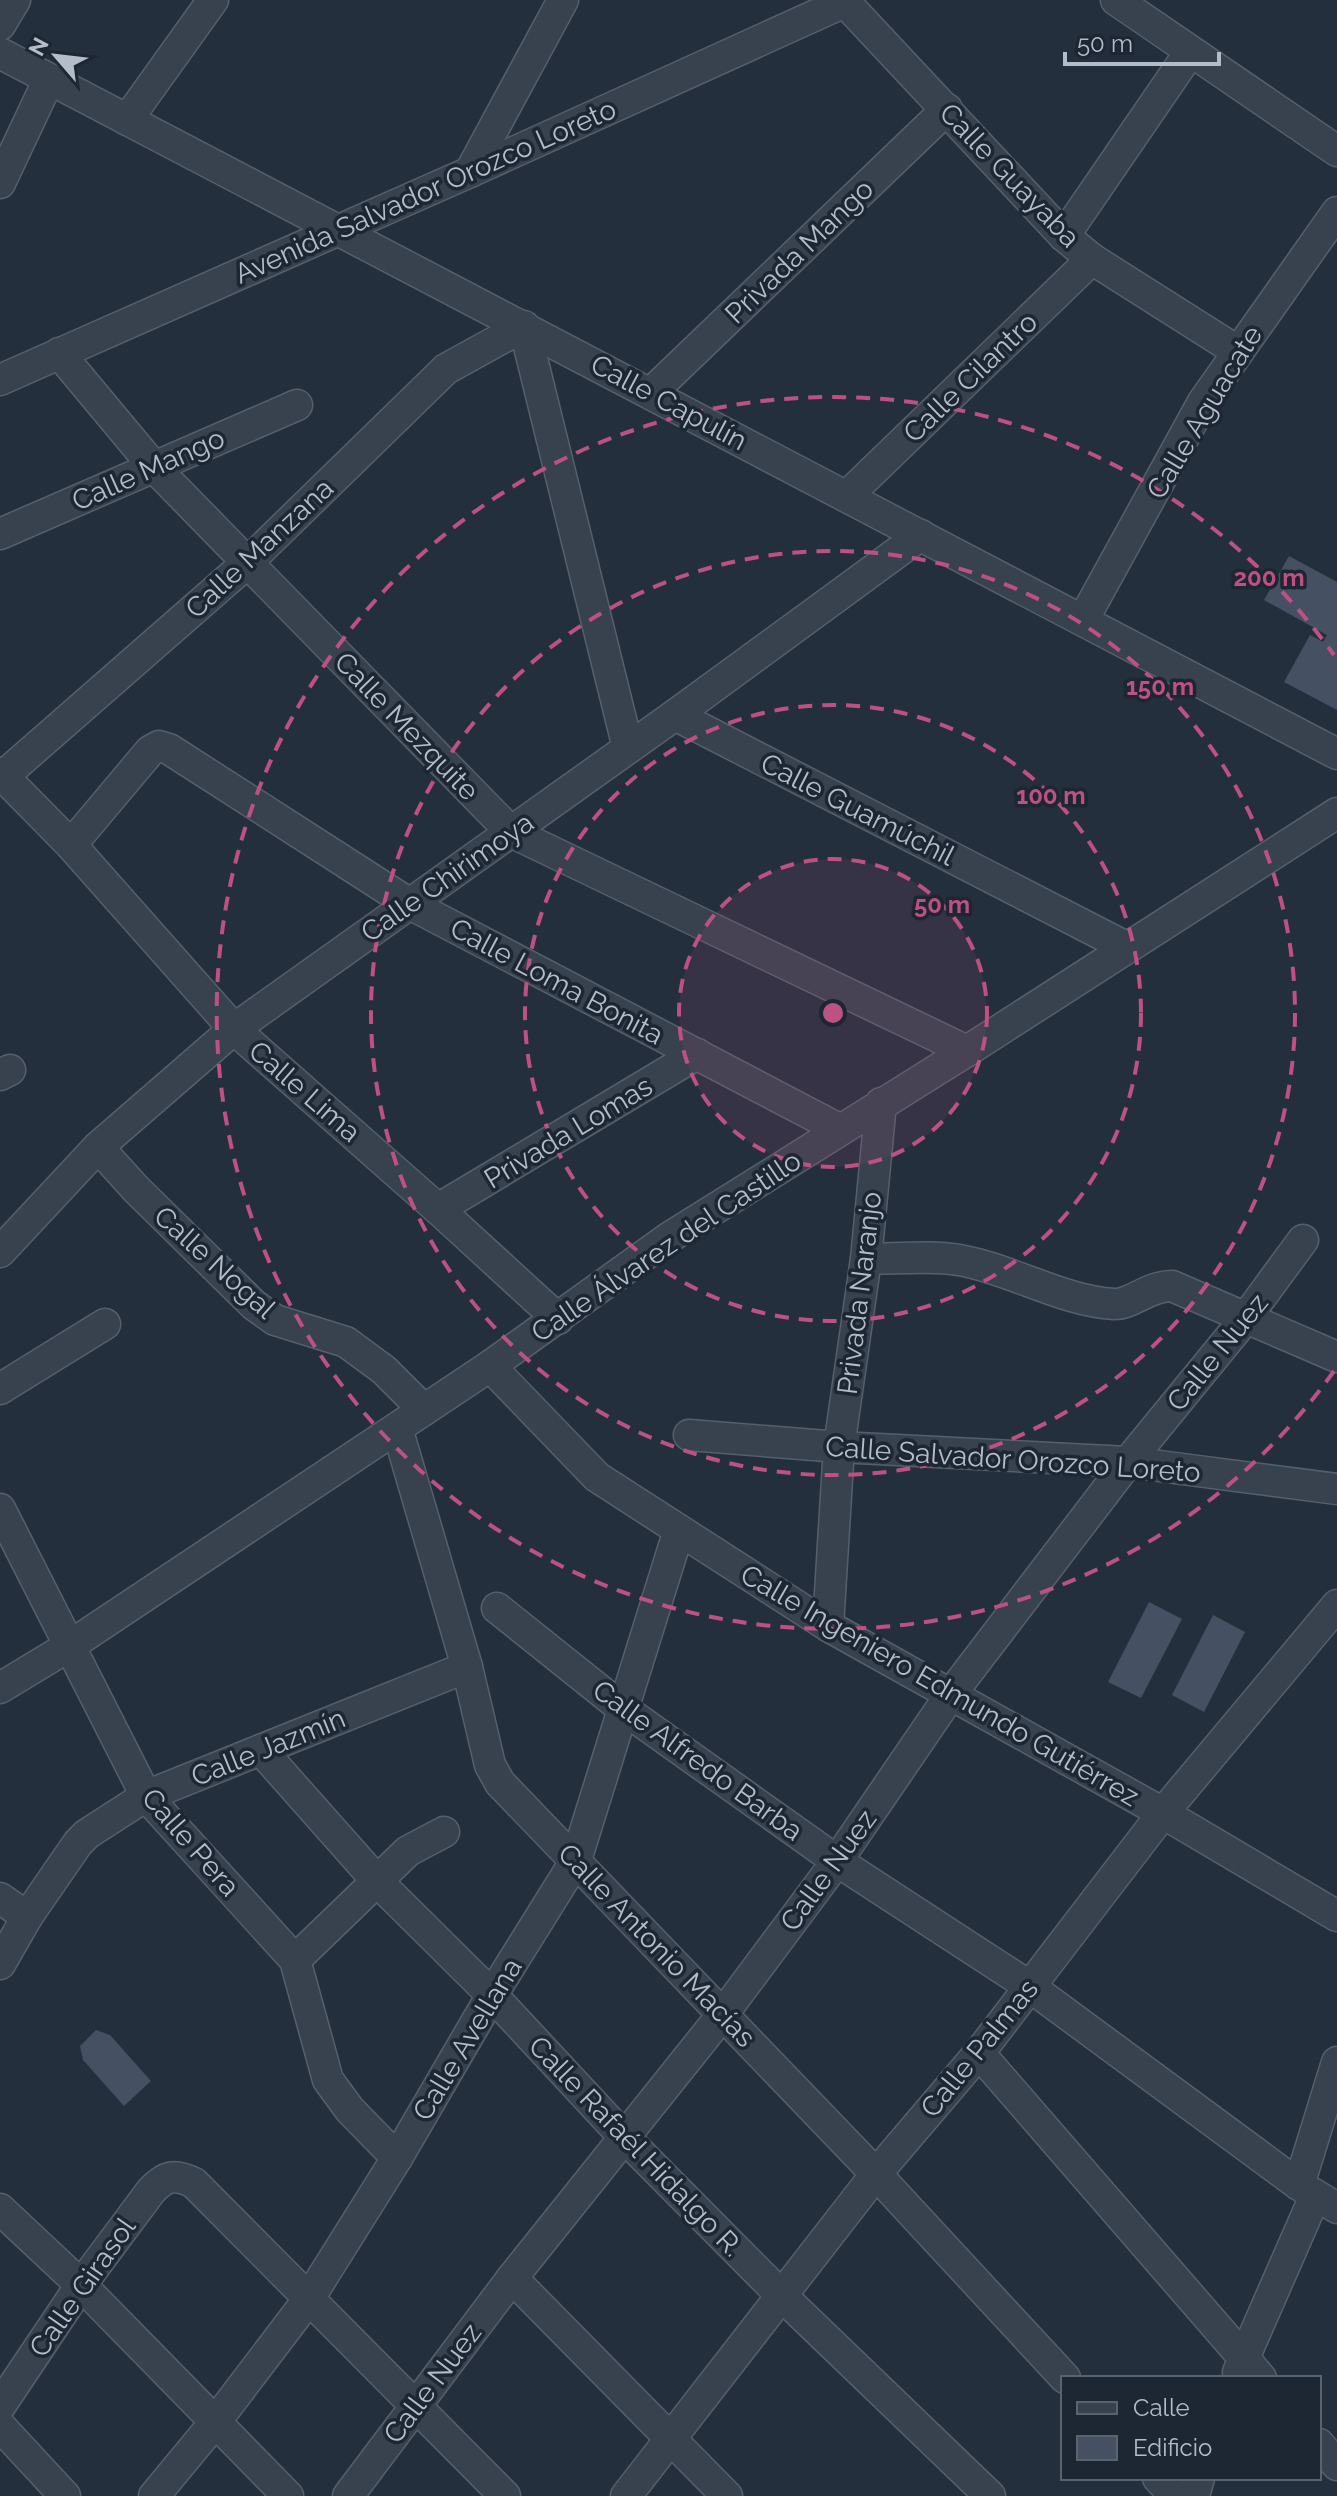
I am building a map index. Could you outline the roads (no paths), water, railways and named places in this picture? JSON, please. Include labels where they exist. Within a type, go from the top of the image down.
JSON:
[{"type":"street","points":[[0,25],[15,0]]},
{"type":"street","points":[[127,120],[213,0]]},
{"type":"street","points":[[470,172],[563,0]]},
{"type":"street","points":[[1116,0],[1337,151]]},
{"type":"street","name":"Avenida Salvador Orozco Loreto","points":[[0,380],[846,1]]},
{"type":"street","name":"Calle Guayaba","points":[[846,1],[1064,236],[1092,259],[1237,351]]},
{"type":"street","points":[[1064,236],[1190,52]]},
{"type":"street","name":"Calle Capulín","points":[[0,53],[1337,754]]},
{"type":"street","points":[[0,183],[49,79]]},
{"type":"street","name":"Privada Mango","points":[[651,393],[947,109]]},
{"type":"street","name":"Calle Aguacate","points":[[1083,620],[1203,402],[1337,212]]},
{"type":"street","name":"Calle Cilantro","points":[[847,496],[1092,259]]},
{"type":"street","points":[[524,326],[628,748]]},
{"type":"street","name":"Calle Manzana","points":[[1,776],[248,562],[446,369],[524,326]]},
{"type":"street","name":"Calle Mezquite","points":[[59,353],[154,467],[511,832],[967,1051]]},
{"type":"street","name":"Calle Mango","points":[[0,534],[297,405]]},
{"type":"street","name":"Calle Chirimoya","points":[[0,1252],[98,1147],[234,1029],[675,715],[921,535]]},
{"type":"street","name":"Calle Guamúchil","points":[[675,715],[1126,947]]},
{"type":"street","name":"Calle Loma Bonita","points":[[71,845],[150,751],[159,746],[169,749],[410,904],[839,1129]]},
{"type":"street","name":"Calle Lima","points":[[1,776],[71,845],[234,1029],[558,1319]]},
{"type":"street","name":"Calle Álvarez del Castillo","points":[[0,1688],[71,1645],[490,1366],[670,1237],[1337,813]]},
{"type":"street","name":"Privada Lomas","points":[[438,1209],[697,1054]]},
{"type":"street","name":"Privada Naranjo","points":[[828,1626],[839,1447],[866,1259],[881,1103]]},
{"type":"street","name":"Calle Nogal","points":[[98,1147],[136,1189],[254,1305],[275,1320],[346,1342],[384,1370],[424,1410]]},
{"type":"street","name":"Calle Nuez","points":[[348,2496],[512,2278],[723,2014],[837,1861],[951,1694],[1128,1462],[1245,1319],[1303,1240]]},
{"type":"street","points":[[866,1259],[958,1260],[1088,1300],[1118,1305],[1160,1286],[1172,1286],[1337,1357]]},
{"type":"street","points":[[0,1389],[105,1324]]},
{"type":"street","name":"Calle Ingeniero Edmundo Gutiérrez","points":[[490,1366],[597,1477],[828,1626],[1163,1813],[1337,1916]]},
{"type":"street","name":"Calle Antonio Macías","points":[[397,1428],[467,1667],[490,1765],[500,1783],[876,2174],[1063,2376]]},
{"type":"street","name":"Calle Salvador Orozco Loreto","points":[[689,1435],[839,1447],[1128,1462],[1337,1489]]},
{"type":"street","name":"Calle Pera","points":[[0,1509],[146,1796],[295,1960],[328,2080],[350,2110],[397,2158]]},
{"type":"street","name":"Calle Avellana","points":[[154,2496],[216,2421],[308,2300],[576,1860],[679,1530]]},
{"type":"street","name":"Calle Palmas","points":[[626,2496],[876,2174],[979,2053],[1163,1813],[1337,1605]]},
{"type":"street","name":"Calle Alfredo Barba","points":[[497,1608],[622,1708],[837,1861],[1029,1986],[1317,2196]]},
{"type":"street","name":"Calle Jazmín","points":[[0,1964],[27,1917],[87,1834],[146,1796],[467,1667]]},
{"type":"street","name":"Calle Rafaél Hidalgo R.","points":[[261,1750],[378,1882],[492,1995],[625,2138],[781,2295],[990,2496]]},
{"type":"street","points":[[295,1960],[408,1851],[444,1832]]},
{"type":"street","points":[[0,1898],[27,1917]]},
{"type":"street","points":[[979,2053],[1247,2371],[1317,2196],[1337,2062]]},
{"type":"street","name":"Calle Girasol","points":[[0,2406],[81,2285],[151,2191],[171,2175],[194,2183],[308,2300]]},
{"type":"street","points":[[0,2209],[81,2285],[288,2496]]},
{"type":"street","points":[[512,2278],[727,2496]]},
{"type":"street","points":[[308,2300],[505,2496]]},
{"type":"street","points":[[0,2426],[65,2496]]},
{"type":"street","points":[[1321,2446],[1337,2465]]},
{"type":"street","points":[[1160,2480],[1175,2496]]}]
